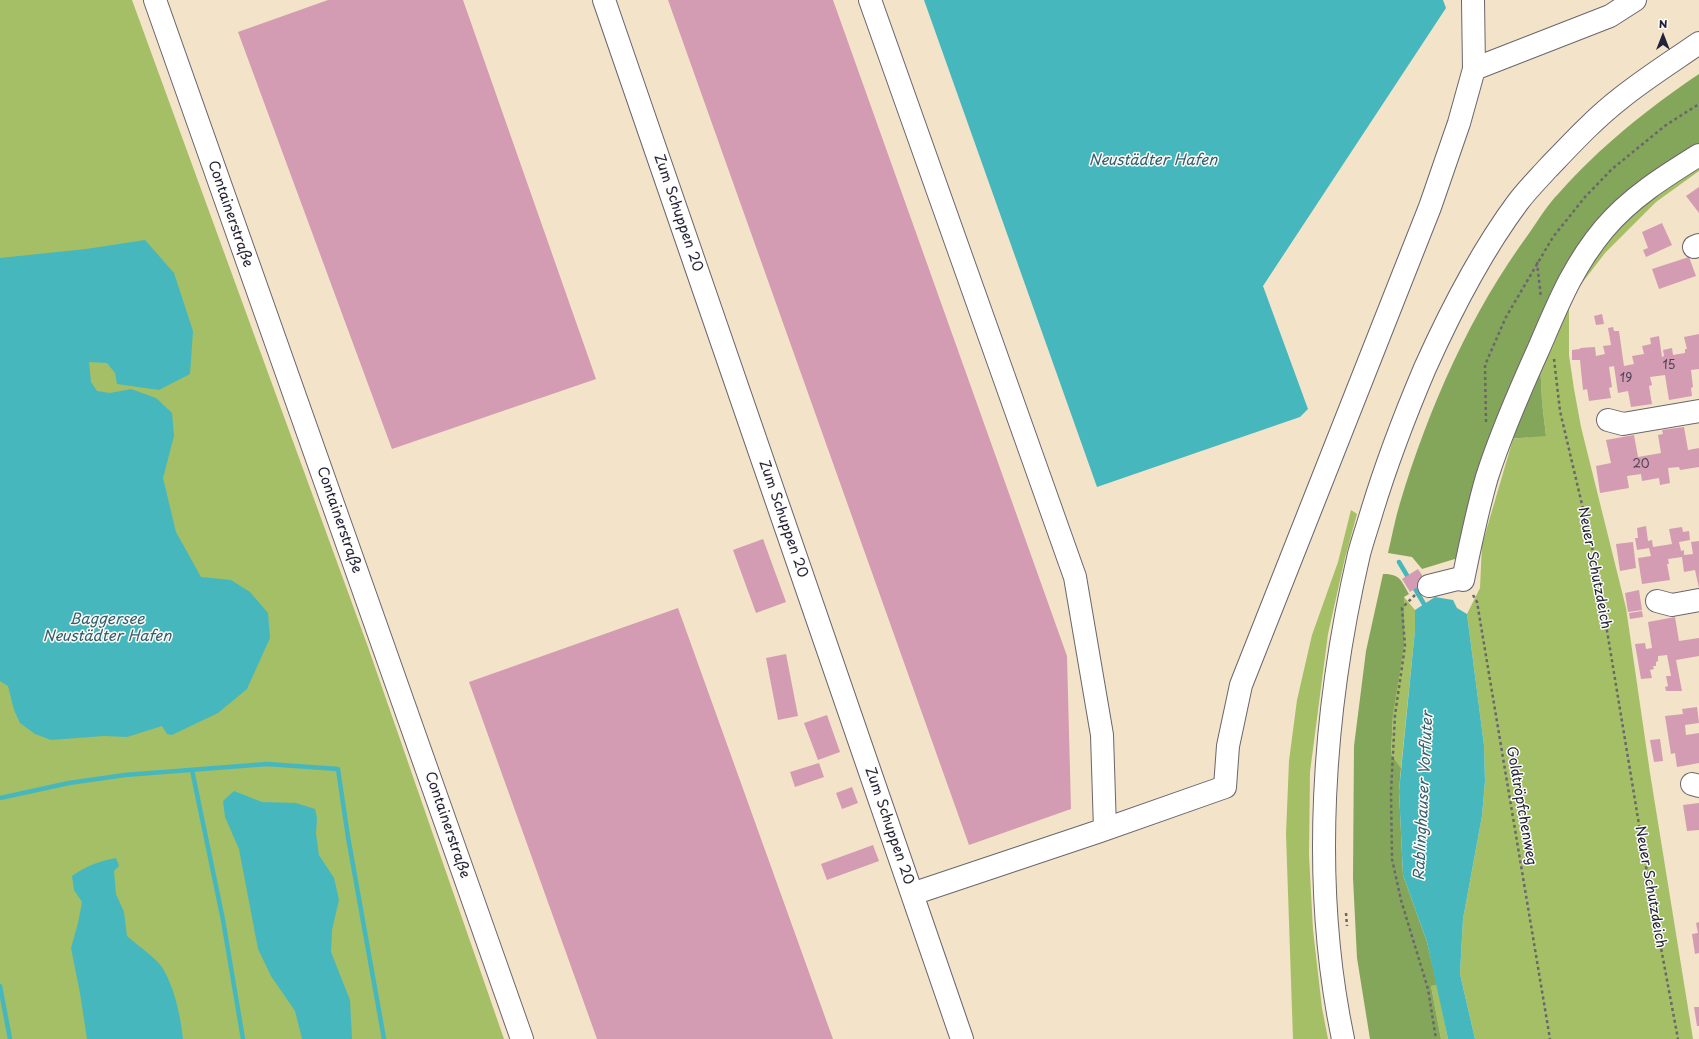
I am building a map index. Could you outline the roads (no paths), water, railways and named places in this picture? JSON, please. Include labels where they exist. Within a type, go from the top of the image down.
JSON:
[{"type":"street","name":"Containerstraße","points":[[155,0],[522,1039]]},
{"type":"street","name":"Zum Schuppen 20","points":[[604,0],[962,1039]]},
{"type":"street","points":[[870,0],[1076,577],[1102,735],[1105,829]]},
{"type":"street","points":[[912,894],[1225,788],[1228,746],[1240,685],[1430,208],[1459,123],[1474,69],[1473,0]]},
{"type":"street","points":[[1474,69],[1610,16],[1635,0]]},
{"type":"street","points":[[1343,1039],[1338,1014],[1331,958],[1326,891],[1324,832],[1329,743],[1340,646],[1360,551],[1385,470],[1414,393],[1442,331],[1473,271],[1519,200],[1597,118],[1620,98],[1699,43]]},
{"type":"street","points":[[1420,592],[1457,579],[1463,580],[1478,509],[1488,475],[1520,390],[1560,298],[1579,261],[1604,228],[1630,202],[1660,180],[1699,155]]},
{"type":"street","points":[[1608,420],[1623,424],[1699,411]]},
{"type":"street","points":[[1657,601],[1672,605],[1699,600]]},
{"type":"water","name":"Neustädter Hafen","points":[[924,0],[1443,0],[1446,8],[1263,286],[1308,409],[1300,417],[1097,487]]},
{"type":"water","name":"Baggersee Neustädter Hafen","points":[[145,240],[174,273],[193,331],[190,374],[159,390],[117,384],[115,373],[107,363],[89,362],[91,382],[97,391],[110,393],[131,389],[156,398],[172,413],[174,436],[163,478],[176,532],[201,577],[231,580],[250,592],[268,613],[270,638],[247,689],[218,713],[172,735],[167,734],[162,726],[127,737],[104,736],[51,740],[35,734],[20,723],[14,710],[8,686],[0,681],[0,258],[86,249]]},
{"type":"water","points":[[1435,597],[1453,600],[1457,608],[1467,614],[1484,745],[1485,781],[1482,816],[1463,919],[1460,974],[1475,1039],[1448,1039],[1427,942],[1403,875],[1399,791],[1415,630],[1415,610]]},
{"type":"water","points":[[234,791],[262,802],[296,803],[315,809],[317,818],[316,834],[319,855],[334,878],[339,900],[332,930],[331,952],[350,1000],[352,1039],[302,1039],[295,1011],[271,976],[258,949],[239,849],[225,817],[223,801]]},
{"type":"water","points":[[116,858],[119,866],[114,871],[116,894],[124,912],[127,936],[155,959],[162,967],[170,983],[176,1002],[181,1021],[183,1039],[87,1039],[71,948],[82,902],[74,890],[72,876],[93,864]]},
{"type":"waterway","name":"Rablinghauser Vorfluter","points":[[1399,562],[1427,609]]},
{"type":"waterway","points":[[0,798],[69,783],[125,775],[267,764],[338,769],[348,837],[384,1039]]},
{"type":"waterway","points":[[192,770],[223,920],[243,1039]]},
{"type":"waterway","points":[[0,986],[10,1039]]}]
